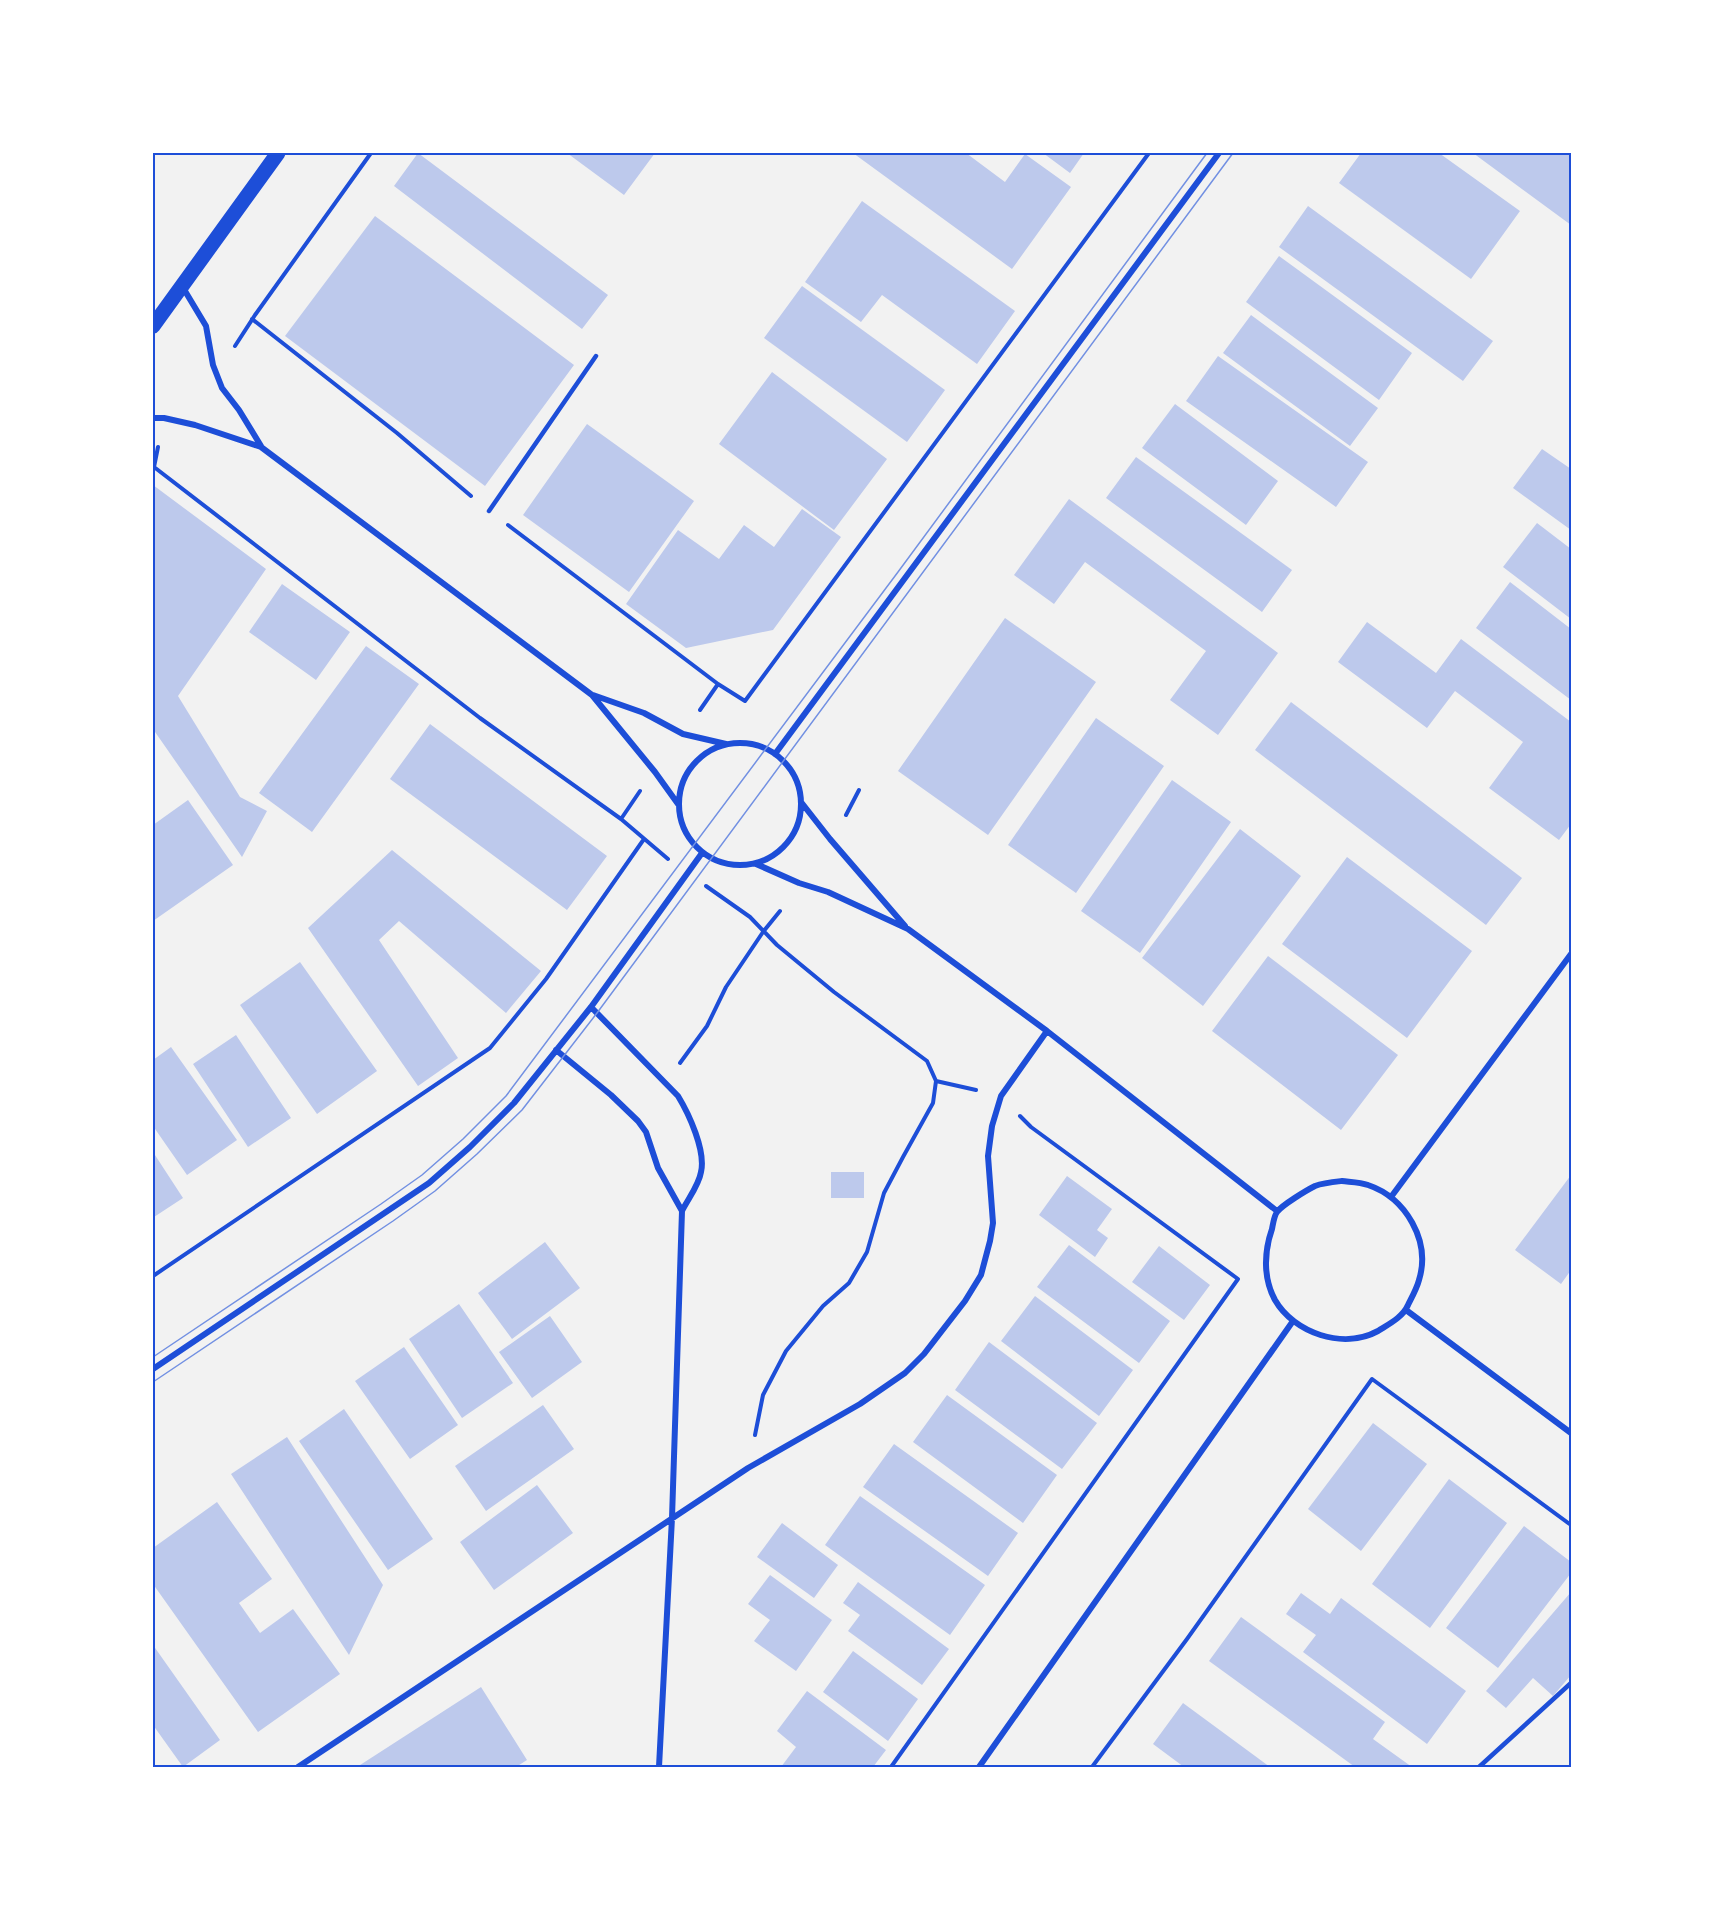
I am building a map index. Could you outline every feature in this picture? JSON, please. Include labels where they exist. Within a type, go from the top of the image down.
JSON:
[{"type":"main road","points":[[153,326],[278,153]]},
{"type":"street","points":[[775,754],[1219,153]]},
{"type":"street","points":[[182,285],[206,326],[213,365],[222,388],[239,410],[261,447]]},
{"type":"street","points":[[153,418],[165,418],[195,425],[261,447],[592,694],[655,771],[678,804]]},
{"type":"street","points":[[592,694],[644,713],[682,734],[727,744],[754,744],[775,754],[792,773],[798,787],[801,802],[800,818],[794,834],[784,847],[771,858],[756,864],[740,866],[725,864],[702,853],[694,846],[679,819],[680,787],[687,772],[698,759],[711,750],[727,744]]},
{"type":"street","points":[[801,802],[908,929]]},
{"type":"street","points":[[153,1369],[429,1183],[470,1147],[514,1103],[591,1008],[702,853]]},
{"type":"street","points":[[756,864],[799,883],[828,892],[908,929],[1047,1031],[1278,1211]]},
{"type":"street","points":[[1391,1197],[1571,954]]},
{"type":"street","points":[[591,1008],[665,1081],[688,1112],[699,1148],[702,1172],[682,1211],[672,1518],[659,1767]]},
{"type":"street","points":[[298,1767],[748,1468],[860,1404],[905,1373],[924,1354],[966,1301],[981,1275],[990,1241],[992,1204],[988,1156],[992,1126],[1001,1096],[1047,1031]]},
{"type":"street","points":[[556,1050],[611,1095],[638,1121],[646,1132],[658,1168],[682,1211]]},
{"type":"street","points":[[1341,1181],[1368,1185],[1391,1197],[1407,1213],[1418,1234],[1422,1256],[1420,1279],[1406,1310],[1394,1321],[1370,1335],[1343,1340],[1316,1334],[1293,1321],[1275,1299],[1266,1273],[1266,1246],[1278,1211],[1316,1186],[1341,1181]]},
{"type":"street","points":[[1406,1310],[1571,1433]]},
{"type":"street","points":[[979,1767],[1293,1321]]},
{"type":"lane","points":[[489,511],[596,356]]},
{"type":"lane","points":[[1479,1767],[1571,1683]]},
{"type":"path","points":[[232,350],[371,153]]},
{"type":"path","points":[[718,684],[745,701],[1149,153]]},
{"type":"path","points":[[153,452],[158,447],[154,467],[471,711],[621,819],[646,783]]},
{"type":"path","points":[[846,815],[859,790]]},
{"type":"path","points":[[153,1276],[490,1048],[546,979],[644,839]]},
{"type":"path","points":[[729,903],[750,917],[763,932],[834,992],[927,1061],[936,1081],[933,1103],[884,1193],[867,1252],[849,1283],[824,1306],[786,1351],[763,1395],[748,1468]]},
{"type":"path","points":[[676,1069],[706,1026],[726,987],[780,911]]},
{"type":"path","points":[[891,1767],[1238,1279],[1031,1127],[1001,1096],[936,1081]]},
{"type":"path","points":[[1092,1767],[1187,1639],[1372,1379],[1571,1525]]},
{"type":"building","points":[[418,153],[608,295],[582,329],[394,186]]},
{"type":"building","points":[[567,153],[655,153],[624,195]]},
{"type":"building","points":[[853,153],[966,153],[1005,182],[1025,154],[1071,187],[1012,269]]},
{"type":"building","points":[[1043,153],[1084,153],[1070,173]]},
{"type":"building","points":[[1361,153],[1439,153],[1520,211],[1471,279],[1339,183]]},
{"type":"building","points":[[1473,153],[1571,153],[1571,225]]},
{"type":"building","points":[[862,201],[1015,311],[977,364],[882,295],[861,322],[805,282]]},
{"type":"building","points":[[1308,206],[1493,341],[1463,381],[1279,247]]},
{"type":"building","points":[[375,216],[574,365],[485,486],[285,336]]},
{"type":"building","points":[[1279,256],[1412,353],[1379,400],[1246,302]]},
{"type":"building","points":[[802,286],[945,390],[907,442],[764,338]]},
{"type":"building","points":[[1251,315],[1378,408],[1350,446],[1223,353]]},
{"type":"building","points":[[1218,356],[1368,462],[1336,507],[1186,401]]},
{"type":"building","points":[[772,372],[887,459],[834,530],[719,444]]},
{"type":"building","points":[[1175,404],[1278,481],[1246,525],[1142,448]]},
{"type":"building","points":[[587,424],[694,501],[629,592],[523,515]]},
{"type":"building","points":[[1542,449],[1571,469],[1571,530],[1513,488]]},
{"type":"building","points":[[1136,457],[1292,570],[1262,612],[1106,498]]},
{"type":"building","points":[[153,485],[266,569],[178,696],[240,797],[267,811],[242,857],[153,729]]},
{"type":"building","points":[[1069,499],[1278,653],[1218,735],[1170,700],[1206,651],[1085,562],[1054,604],[1014,575]]},
{"type":"building","points":[[802,509],[841,537],[773,630],[686,648],[626,604],[678,530],[719,559],[744,525],[774,547]]},
{"type":"building","points":[[1537,523],[1571,549],[1571,619],[1503,567]]},
{"type":"building","points":[[1510,582],[1571,629],[1571,700],[1476,628]]},
{"type":"building","points":[[282,584],[350,632],[316,680],[249,632]]},
{"type":"building","points":[[1005,618],[1096,682],[988,835],[898,771]]},
{"type":"building","points":[[1367,622],[1436,673],[1461,639],[1571,722],[1571,824],[1559,840],[1489,788],[1523,742],[1455,691],[1427,728],[1338,662]]},
{"type":"building","points":[[366,646],[419,684],[312,832],[259,793]]},
{"type":"building","points":[[1291,702],[1522,878],[1486,925],[1255,750]]},
{"type":"building","points":[[1096,718],[1164,766],[1076,893],[1008,845]]},
{"type":"building","points":[[430,724],[607,856],[567,910],[390,779]]},
{"type":"building","points":[[1172,780],[1231,822],[1140,953],[1081,911]]},
{"type":"building","points":[[188,800],[233,865],[153,921],[153,825]]},
{"type":"building","points":[[1240,829],[1301,876],[1203,1006],[1142,958]]},
{"type":"building","points":[[392,850],[541,971],[506,1013],[399,921],[379,940],[458,1058],[418,1086],[308,928]]},
{"type":"building","points":[[1347,857],[1472,951],[1407,1038],[1282,944]]},
{"type":"building","points":[[1268,956],[1398,1055],[1341,1130],[1212,1031]]},
{"type":"building","points":[[300,962],[377,1071],[317,1114],[240,1005]]},
{"type":"building","points":[[236,1035],[291,1118],[248,1147],[193,1064]]},
{"type":"building","points":[[171,1047],[237,1140],[187,1175],[153,1126],[153,1060]]},
{"type":"building","points":[[153,1152],[183,1198],[154,1217],[153,1216]]},
{"type":"building","points":[[831,1172],[864,1172],[864,1198],[831,1198]]},
{"type":"building","points":[[1571,1175],[1571,1270],[1561,1284],[1515,1250]]},
{"type":"building","points":[[1067,1176],[1112,1209],[1097,1230],[1108,1238],[1095,1257],[1039,1215]]},
{"type":"building","points":[[545,1242],[580,1288],[512,1339],[478,1293]]},
{"type":"building","points":[[1069,1245],[1170,1321],[1139,1363],[1037,1287]]},
{"type":"building","points":[[1159,1246],[1210,1285],[1184,1320],[1132,1282]]},
{"type":"building","points":[[1035,1296],[1133,1370],[1099,1416],[1001,1341]]},
{"type":"building","points":[[459,1304],[513,1383],[462,1418],[409,1339]]},
{"type":"building","points":[[550,1316],[582,1362],[532,1398],[499,1352]]},
{"type":"building","points":[[989,1342],[1097,1423],[1062,1469],[955,1390]]},
{"type":"building","points":[[404,1347],[458,1425],[410,1459],[355,1381]]},
{"type":"building","points":[[947,1395],[1057,1475],[1023,1523],[913,1442]]},
{"type":"building","points":[[543,1405],[574,1449],[486,1511],[455,1466]]},
{"type":"building","points":[[344,1409],[433,1539],[388,1570],[299,1441]]},
{"type":"building","points":[[1373,1423],[1427,1464],[1361,1551],[1308,1509]]},
{"type":"building","points":[[287,1437],[383,1585],[349,1655],[231,1474]]},
{"type":"building","points":[[894,1444],[1018,1533],[988,1576],[863,1487]]},
{"type":"building","points":[[1449,1479],[1507,1523],[1430,1628],[1372,1584]]},
{"type":"building","points":[[537,1485],[573,1533],[494,1590],[460,1542]]},
{"type":"building","points":[[860,1496],[985,1585],[950,1635],[825,1545]]},
{"type":"building","points":[[217,1502],[272,1579],[239,1603],[260,1633],[293,1609],[340,1674],[258,1732],[153,1584],[153,1548]]},
{"type":"building","points":[[782,1523],[838,1565],[814,1598],[757,1557]]},
{"type":"building","points":[[1524,1526],[1571,1562],[1571,1573],[1498,1668],[1446,1628]]},
{"type":"building","points":[[770,1575],[832,1620],[796,1671],[754,1641],[770,1620],[748,1604]]},
{"type":"building","points":[[858,1582],[949,1649],[922,1685],[848,1631],[860,1615],[843,1603]]},
{"type":"building","points":[[1571,1592],[1571,1675],[1553,1696],[1533,1678],[1506,1708],[1486,1691]]},
{"type":"building","points":[[1301,1593],[1330,1614],[1341,1598],[1466,1691],[1427,1744],[1303,1652],[1316,1635],[1286,1614]]},
{"type":"building","points":[[1241,1617],[1385,1722],[1373,1739],[1412,1767],[1355,1767],[1209,1661]]},
{"type":"building","points":[[153,1645],[220,1740],[183,1767],[153,1725]]},
{"type":"building","points":[[853,1651],[918,1699],[888,1741],[823,1692]]},
{"type":"building","points":[[481,1687],[527,1760],[516,1767],[357,1767]]},
{"type":"building","points":[[807,1691],[886,1750],[873,1767],[781,1767],[796,1747],[777,1731]]},
{"type":"building","points":[[1183,1703],[1270,1767],[1184,1767],[1153,1744]]},
{"type":"tram line","points":[[153,1357],[422,1175],[463,1139],[506,1096],[898,572],[1207,153]]},
{"type":"tram line","points":[[153,1382],[435,1191],[522,1110],[597,1013],[1233,153]]}]
